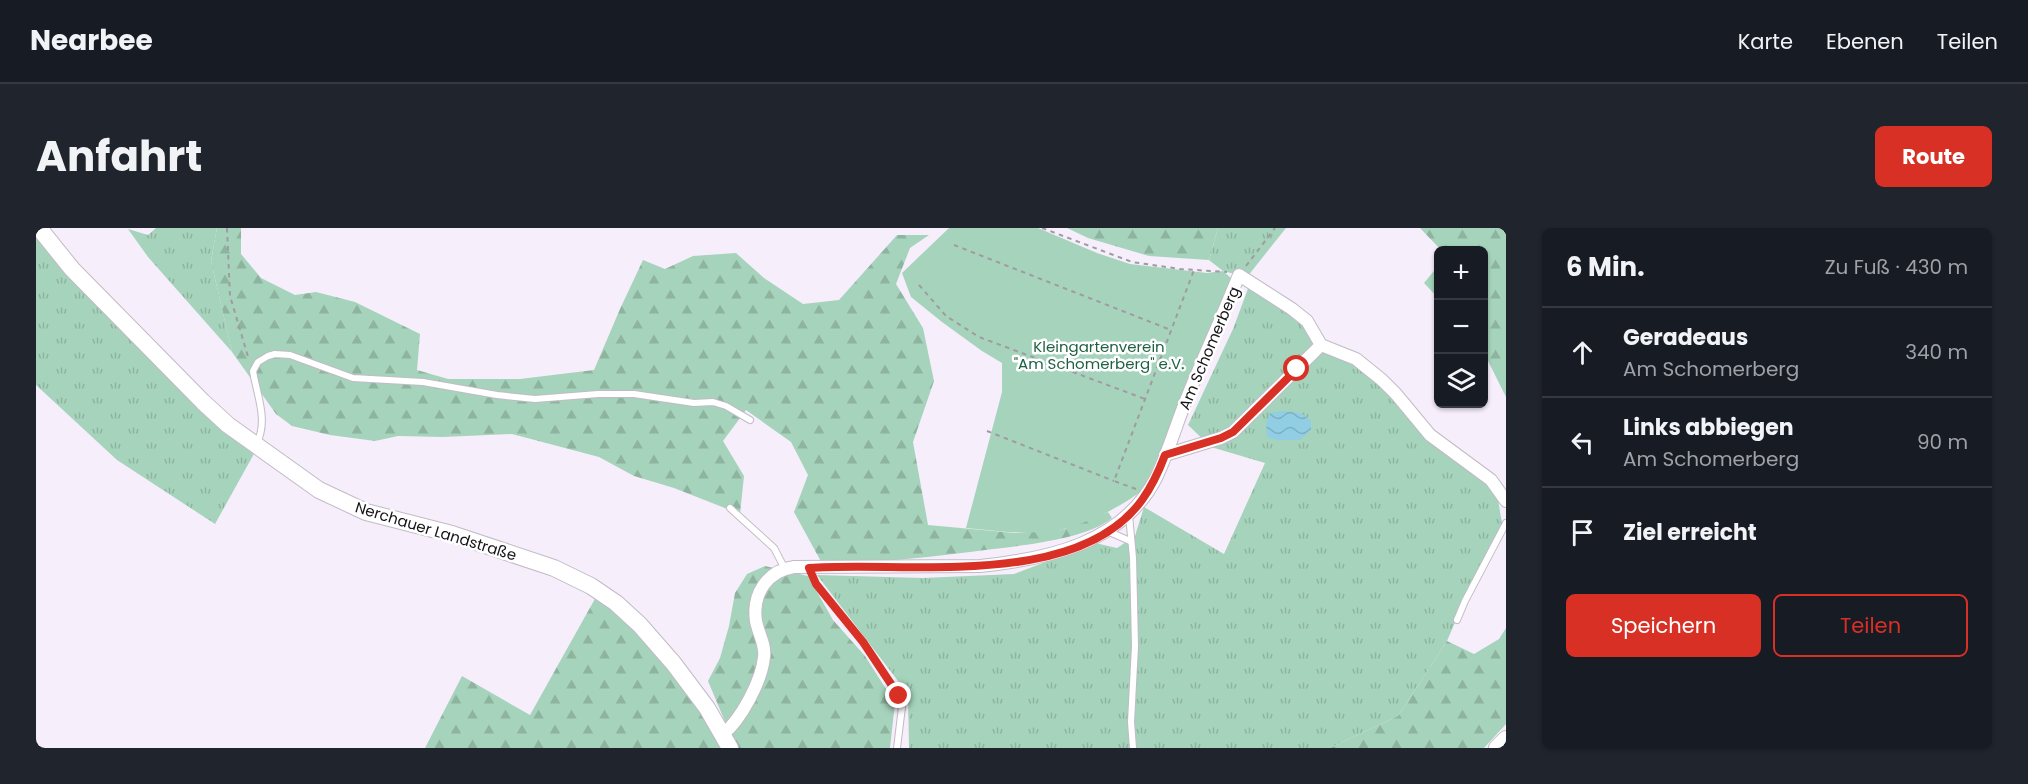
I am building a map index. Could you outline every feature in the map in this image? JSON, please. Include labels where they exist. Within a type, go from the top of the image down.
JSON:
[{"type":"main road","name":"Nerchauer Landstraße","points":[[39,228],[72,269],[177,376],[228,424],[319,490],[354,507],[509,552],[554,568],[604,594],[628,613],[663,651],[707,708],[726,741]]},
{"type":"main road","points":[[1497,748],[1506,739]]},
{"type":"street","name":"Am Schomerberg","points":[[785,568],[980,566],[1055,554],[1091,542],[1129,514],[1141,501],[1156,478],[1239,275],[1292,309],[1306,321],[1321,345]]},
{"type":"street","points":[[1165,455],[1221,438],[1233,432],[1321,345],[1356,359],[1382,380],[1430,435],[1491,480],[1506,501]]},
{"type":"street","points":[[726,741],[758,678],[765,657],[756,620],[756,600],[769,577],[785,568]]},
{"type":"lane","points":[[256,445],[261,435],[262,414],[253,371],[258,362],[275,354],[290,355],[353,378],[423,382],[535,399],[598,394],[634,394],[694,403],[713,402],[726,406],[750,420]]},
{"type":"lane","points":[[730,508],[774,548],[785,568]]},
{"type":"lane","points":[[1129,514],[1133,558],[1135,637],[1131,722],[1133,748]]},
{"type":"lane","points":[[1457,620],[1506,523]]},
{"type":"lane","points":[[1107,531],[1130,541]]},
{"type":"lane","points":[[809,568],[816,584],[863,642],[899,696],[902,707],[897,748]]},
{"type":"path","points":[[227,228],[230,296],[253,371]]},
{"type":"path","points":[[1042,228],[1132,262],[1194,270],[1224,271],[1239,275],[1275,228]]},
{"type":"path","points":[[954,245],[1172,330]]},
{"type":"path","points":[[1114,481],[1194,270]]},
{"type":"path","points":[[920,285],[946,316],[979,336],[1145,399]]},
{"type":"path","points":[[987,431],[1147,492]]},
{"type":"green space","points":[[156,228],[217,228],[211,261],[232,352],[148,257],[128,229],[148,235]]},
{"type":"green space","points":[[217,228],[241,228],[241,254],[261,278],[295,295],[316,292],[355,302],[420,334],[417,370],[448,379],[520,379],[594,370],[643,260],[665,269],[693,256],[736,253],[764,278],[803,304],[839,300],[897,235],[929,235],[910,248],[896,284],[923,328],[934,381],[913,442],[928,525],[1015,533],[1064,529],[1108,512],[1112,518],[1087,531],[1038,543],[824,567],[794,512],[808,475],[791,442],[746,410],[723,441],[744,476],[740,514],[674,488],[634,476],[599,457],[512,434],[398,436],[375,441],[330,435],[292,426],[276,414],[232,352],[211,261]]},
{"type":"green space","name":"Kleingartenverein \"Am Schomerberg\" e.V.","points":[[949,228],[1038,228],[1130,264],[1207,273],[1223,271],[1232,279],[1217,325],[1143,490],[1135,496],[1094,518],[1063,529],[1027,533],[966,528],[1002,392],[1002,363],[942,322],[911,297],[902,273]]},
{"type":"green space","points":[[1067,228],[1218,228],[1209,260],[1149,256],[1088,238]]},
{"type":"green space","points":[[1218,228],[1286,228],[1247,277],[1223,271],[1209,260]]},
{"type":"green space","points":[[1420,228],[1506,228],[1506,397],[1488,361],[1488,246],[1437,246]]},
{"type":"green space","points":[[36,234],[255,452],[215,524],[117,460],[36,385]]},
{"type":"green space","points":[[1434,271],[1434,294],[1424,283]]},
{"type":"green space","points":[[1249,286],[1301,323],[1310,339],[1328,354],[1352,364],[1384,387],[1427,440],[1487,481],[1498,499],[1502,524],[1476,574],[1447,641],[1398,716],[1330,748],[909,748],[908,694],[817,575],[923,578],[1014,574],[1095,543],[1117,548],[1135,536],[1144,507],[1224,554],[1265,463],[1211,447],[1188,425],[1233,329]]},
{"type":"green space","points":[[765,566],[808,576],[833,620],[865,656],[895,703],[890,748],[736,748],[708,681],[720,658],[735,593],[747,574]]},
{"type":"green space","points":[[596,597],[621,615],[689,692],[724,748],[425,748],[462,676],[530,715]]},
{"type":"green space","points":[[1506,628],[1506,724],[1484,748],[1330,748],[1398,716],[1447,641],[1474,654],[1499,639]]},
{"type":"water","points":[[1283,411],[1301,413],[1311,421],[1311,430],[1300,440],[1277,440],[1267,437],[1266,423],[1270,413]]},
{"type":"route","points":[[899,696],[863,642],[816,584],[809,568],[980,566],[1055,554],[1091,542],[1119,523],[1141,501],[1156,478],[1165,455],[1221,438],[1233,432],[1297,369]]}]
